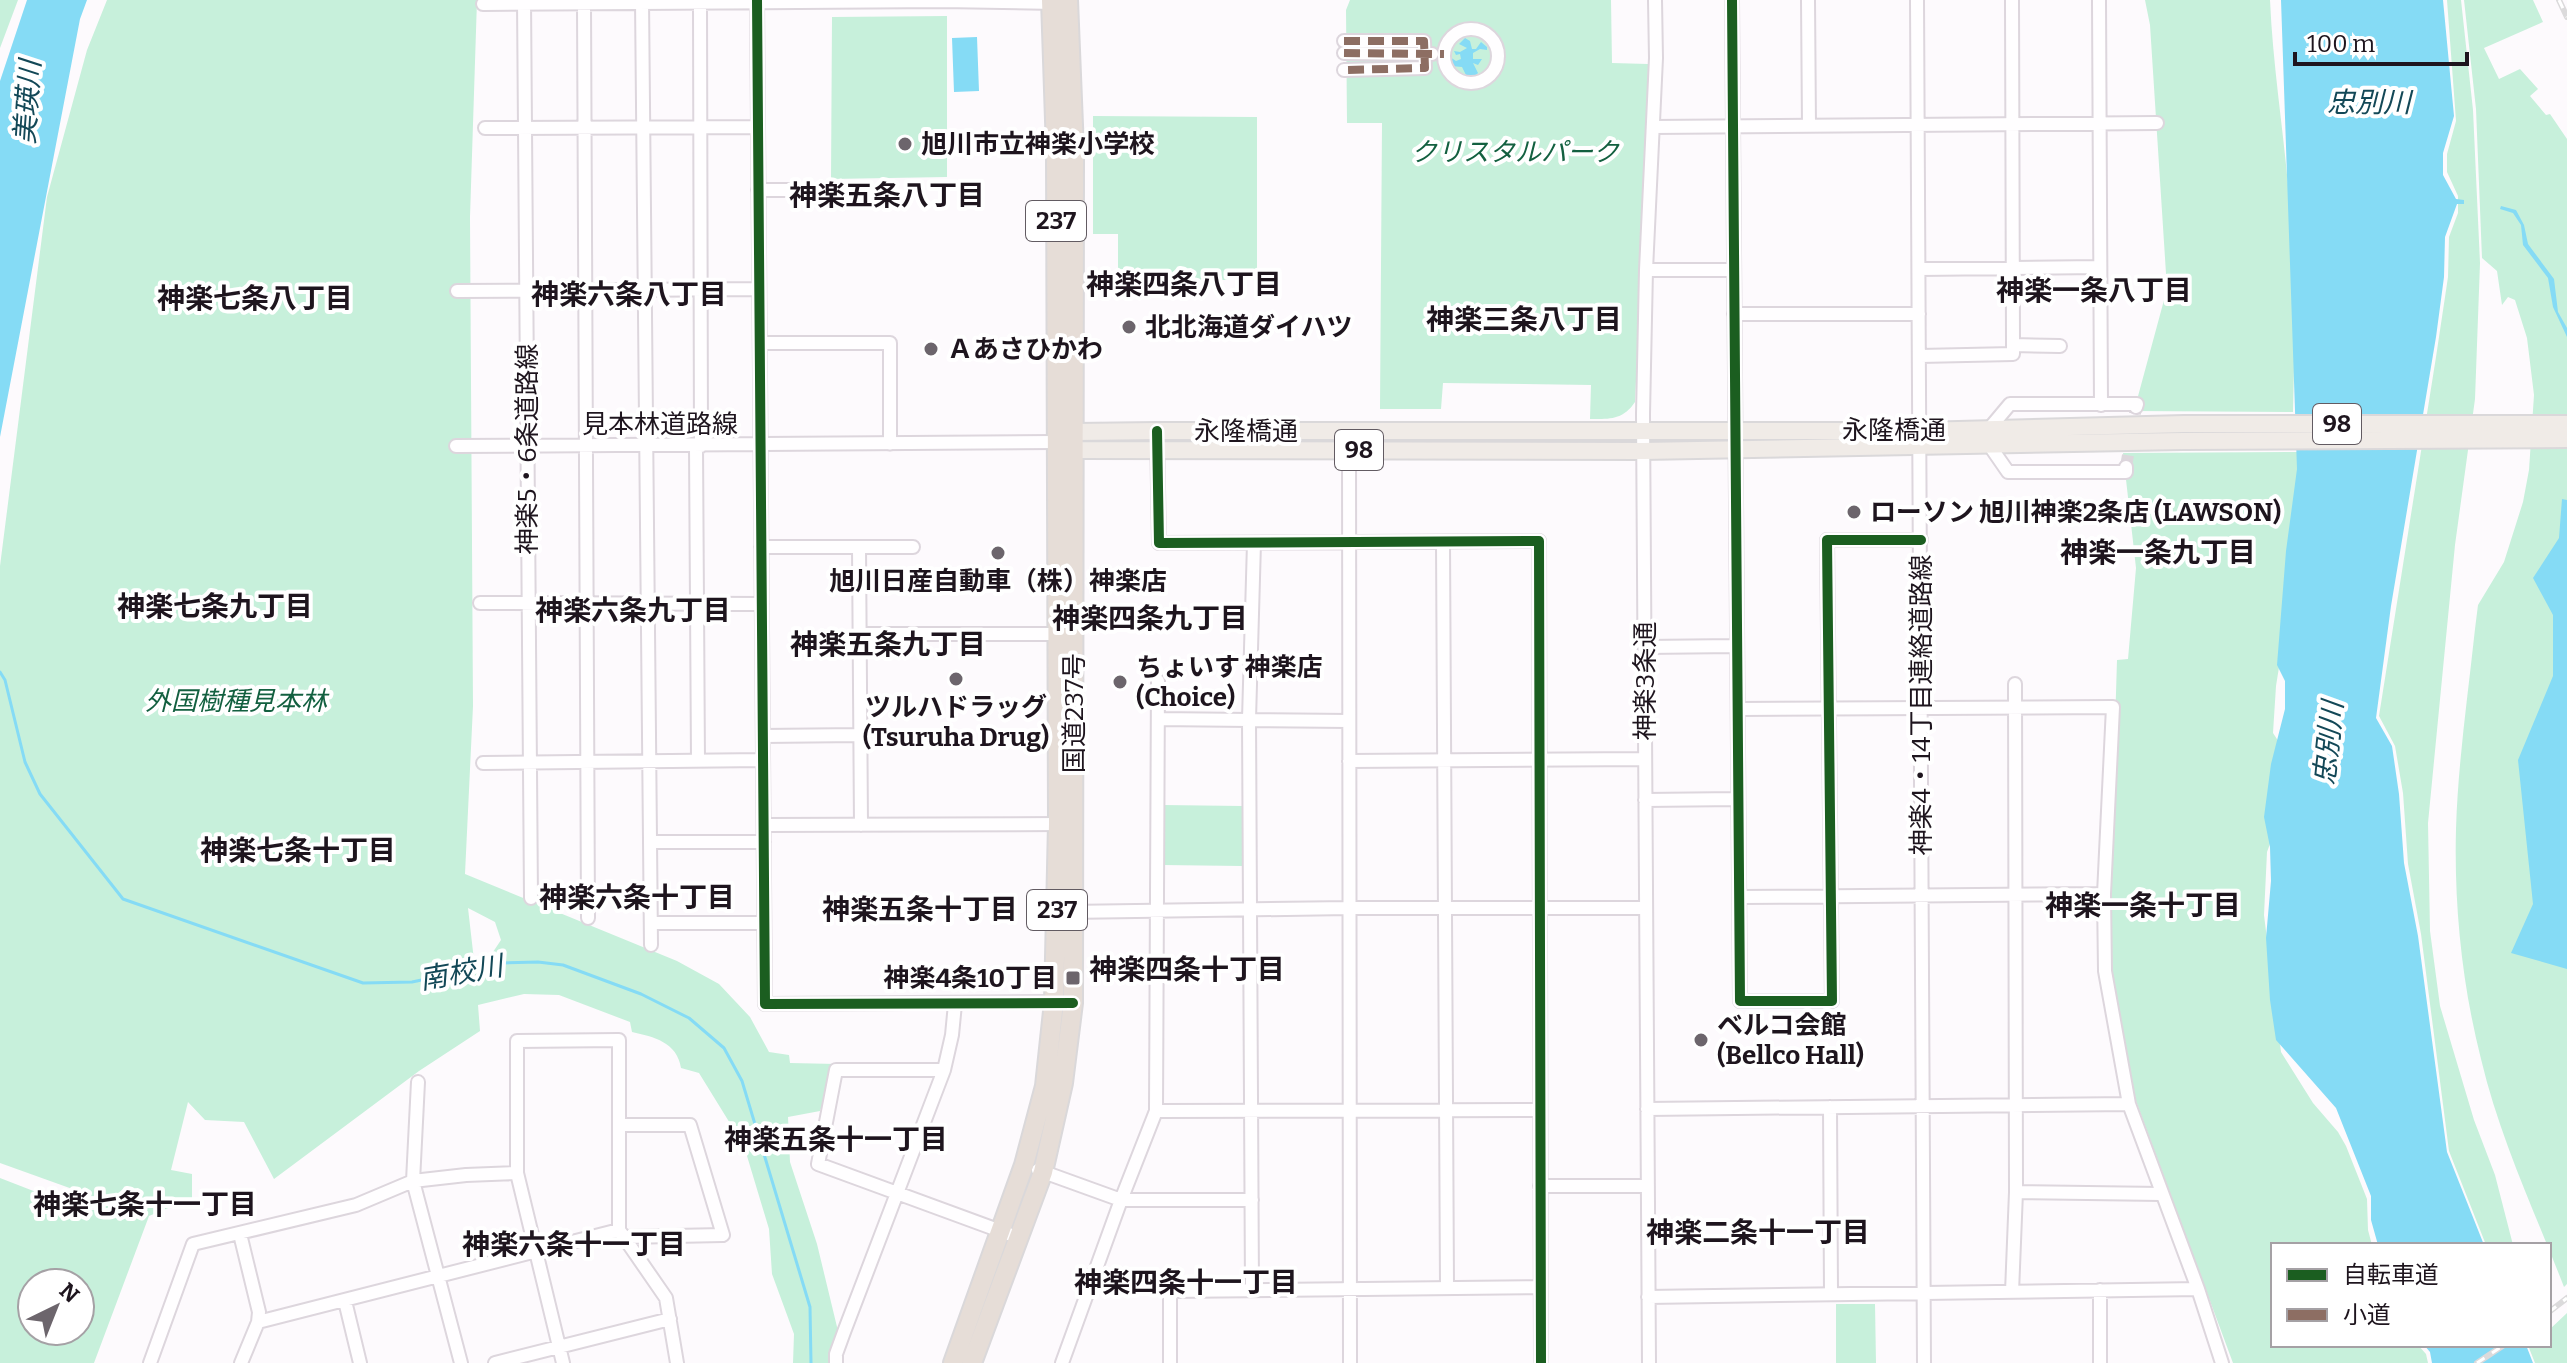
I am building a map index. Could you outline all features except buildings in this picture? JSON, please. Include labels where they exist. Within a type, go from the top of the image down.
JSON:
[{"type":"highway","name":"国道237号","points":[[953,1363],[1008,1234],[1043,1172],[1063,1083],[1066,634],[1075,441],[1074,150],[1060,2]]},
{"type":"highway","name":"国道237号","points":[[1060,2],[1056,150],[1056,442],[1066,634]]},
{"type":"highway","name":"国道237号","points":[[972,1363],[1008,1234],[1064,1003]]},
{"type":"main road","name":"永隆橋通","points":[[1990,438],[2184,424],[2522,432],[2567,439]]},
{"type":"main road","name":"永隆橋通","points":[[2522,432],[2567,424]]},
{"type":"main road","name":"永隆橋通","points":[[1056,442],[1157,431],[1736,430],[1920,439]]},
{"type":"main road","name":"永隆橋通","points":[[1075,441],[1157,450],[1643,451],[1736,450],[1920,439],[2183,441],[2489,431]]},
{"type":"street","name":"神楽3条通","points":[[1649,1363],[1643,430],[1655,0]]},
{"type":"street","points":[[1732,0],[1740,1001],[1832,1001],[1827,540],[1921,540]]},
{"type":"street","points":[[1808,0],[1809,126]]},
{"type":"street","name":"神楽4・14丁目連絡道路線","points":[[1917,0],[1924,1363]]},
{"type":"street","points":[[1920,356],[2013,354],[2012,0]]},
{"type":"street","points":[[2099,0],[2101,405]]},
{"type":"street","points":[[483,4],[642,1],[1060,2]]},
{"type":"street","points":[[642,1],[651,945]]},
{"type":"street","points":[[757,1],[765,1004],[1064,1003]]},
{"type":"street","name":"神楽5・6条道路線","points":[[524,2],[531,898]]},
{"type":"street","points":[[698,761],[696,605],[701,290],[700,2]]},
{"type":"street","points":[[584,4],[588,918]]},
{"type":"street","points":[[1473,29],[1489,37],[1495,44],[1497,63],[1486,78],[1469,83],[1453,77],[1444,54],[1450,38],[1473,29]]},
{"type":"street","points":[[1344,70],[1425,68],[1424,41],[1344,47],[1444,54]]},
{"type":"street","points":[[1653,127],[2157,123]]},
{"type":"street","points":[[485,128],[758,127]]},
{"type":"street","points":[[758,190],[821,190]]},
{"type":"street","points":[[1919,269],[2099,267]]},
{"type":"street","points":[[1646,270],[1734,270]]},
{"type":"street","points":[[457,291],[759,289]]},
{"type":"street","points":[[1734,314],[1919,314]]},
{"type":"street","points":[[760,343],[890,343],[890,444]]},
{"type":"street","points":[[2013,345],[2060,346]]},
{"type":"street","points":[[2126,467],[2126,472],[2008,472],[1990,438],[2010,404],[2137,404],[2136,407]]},
{"type":"street","points":[[1157,431],[1159,543],[1539,541],[1541,1363]]},
{"type":"street","points":[[1349,431],[1350,1363]]},
{"type":"street","name":"見本林道路線","points":[[456,446],[1056,442]]},
{"type":"street","points":[[1443,542],[1447,1287]]},
{"type":"street","points":[[1252,1290],[1249,719],[1254,543]]},
{"type":"street","points":[[761,547],[913,547]]},
{"type":"street","points":[[859,547],[861,825]]},
{"type":"street","points":[[480,603],[762,604]]},
{"type":"street","points":[[860,634],[1066,634]]},
{"type":"street","points":[[1645,647],[1736,646]]},
{"type":"street","points":[[1062,1363],[1156,1111],[1158,681]]},
{"type":"street","points":[[2012,1292],[2016,1192],[2015,684]]},
{"type":"street","points":[[1738,709],[2113,707],[2104,894],[2105,971],[2129,1104],[2198,1289],[2222,1363]]},
{"type":"street","points":[[1158,719],[1349,721]]},
{"type":"street","points":[[763,736],[860,735]]},
{"type":"street","points":[[1349,761],[1645,759]]},
{"type":"street","points":[[483,763],[763,760]]},
{"type":"street","points":[[1645,800],[1738,799]]},
{"type":"street","points":[[764,825],[1066,824]]},
{"type":"street","points":[[650,842],[764,842]]},
{"type":"street","points":[[1740,897],[2104,894]]},
{"type":"street","points":[[1065,912],[1249,908],[1646,908]]},
{"type":"street","points":[[651,923],[764,923]]},
{"type":"street","points":[[836,1363],[840,1343],[944,1070],[955,1004]]},
{"type":"street","points":[[563,1363],[517,1173],[517,1041],[619,1040],[622,1233],[666,1298],[677,1363]]},
{"type":"street","points":[[944,1070],[836,1070],[818,1164],[1008,1234]]},
{"type":"street","points":[[418,1082],[413,1181],[461,1363]]},
{"type":"street","points":[[1647,1109],[2129,1104]]},
{"type":"street","points":[[1830,1107],[1831,1294]]},
{"type":"street","points":[[1156,1111],[1539,1110]]},
{"type":"street","points":[[258,1322],[534,1251],[622,1233],[723,1235],[690,1125],[619,1125]]},
{"type":"street","points":[[1024,1165],[1121,1200],[1252,1200]]},
{"type":"street","points":[[150,1363],[193,1244],[356,1205],[413,1181],[517,1173]]},
{"type":"street","points":[[1540,1186],[1648,1186]]},
{"type":"street","points":[[2016,1192],[2161,1194]]},
{"type":"street","points":[[240,1234],[259,1312],[241,1363]]},
{"type":"street","points":[[1170,1363],[1170,1291],[1539,1287]]},
{"type":"street","points":[[1648,1297],[2198,1289]]},
{"type":"street","points":[[2100,1290],[2100,1363]]},
{"type":"street","points":[[345,1301],[360,1363]]},
{"type":"street","points":[[495,1363],[670,1319]]},
{"type":"green space","points":[[0,0],[18,0],[0,48]]},
{"type":"green space","name":"外国樹種見本林","points":[[107,0],[477,0],[470,217],[473,706],[465,874],[677,961],[719,984],[750,1017],[769,1052],[789,1055],[790,1063],[837,1064],[820,1111],[788,1117],[790,1162],[817,1244],[838,1331],[832,1363],[793,1363],[794,1334],[772,1274],[769,1229],[744,1146],[699,1073],[681,1068],[675,1052],[663,1042],[632,1032],[630,1022],[559,995],[524,994],[478,1005],[480,1031],[419,1071],[274,1179],[244,1122],[205,1120],[188,1102],[171,1170],[192,1174],[192,1198],[149,1216],[94,1363],[0,1363],[0,1178],[85,1211],[101,1209],[103,1200],[0,1163],[0,566],[47,197],[87,50]],"holes":[[[468,908],[495,922],[501,940],[491,955],[475,969]]]},
{"type":"green space","name":"クリスタルパーク","points":[[1350,0],[1611,0],[1612,63],[1648,64],[1647,153],[1635,402],[1626,412],[1610,418],[1590,419],[1591,385],[1443,383],[1441,409],[1380,409],[1382,123],[1347,123],[1346,10]]},
{"type":"green space","points":[[2145,0],[2270,0],[2292,234],[2293,412],[2134,411],[2167,289],[2150,25]]},
{"type":"green space","points":[[2447,0],[2461,0],[2473,110],[2480,263],[2475,399],[2455,545],[2428,823],[2430,931],[2440,1006],[2474,1120],[2495,1175],[2512,1243],[2485,1243],[2449,1151],[2421,934],[2408,864],[2403,793],[2395,746],[2379,716],[2448,277],[2449,237],[2458,213],[2458,196],[2447,172],[2447,154],[2456,121]]},
{"type":"green space","points":[[2464,0],[2533,0],[2543,22],[2484,48],[2499,79],[2520,69],[2538,89],[2530,96],[2546,115],[2550,114],[2567,139],[2567,1284],[2564,1287],[2551,1254],[2551,1243],[2546,1243],[2508,1147],[2489,1089],[2474,1031],[2458,916],[2457,804],[2478,605],[2504,562],[2523,502],[2529,470],[2534,395],[2527,338],[2515,300],[2508,297],[2502,305],[2497,271],[2482,258],[2476,109]]},
{"type":"green space","points":[[947,16],[947,177],[831,179],[832,17]]},
{"type":"green space","points":[[1093,116],[1257,117],[1257,280],[1118,280],[1118,234],[1093,234]]},
{"type":"green space","points":[[2299,452],[2273,733],[2286,753],[2288,794],[2267,852],[2264,915],[2281,1052],[2313,1103],[2346,1146],[2367,1199],[2371,1243],[2271,1243],[2271,1347],[2420,1347],[2428,1363],[2233,1363],[2136,1101],[2112,970],[2110,890],[2117,660],[2128,659],[2136,568],[2123,453]]},
{"type":"green space","points":[[1163,805],[1242,806],[1242,866],[1162,865]]},
{"type":"green space","points":[[1836,1304],[1875,1304],[1876,1363],[1836,1363]]},
{"type":"green space","points":[[2567,1313],[2567,1363],[2535,1363],[2529,1348],[2551,1347],[2551,1328]]},
{"type":"water","name":"美瑛川","points":[[27,0],[87,0],[80,19],[0,437],[0,81]]},
{"type":"water","name":"忠別川","points":[[2281,0],[2443,0],[2454,116],[2443,153],[2443,175],[2456,199],[2464,200],[2464,204],[2457,204],[2445,237],[2444,277],[2436,337],[2391,606],[2376,718],[2392,746],[2404,863],[2418,936],[2447,1152],[2483,1243],[2377,1243],[2371,1220],[2371,1196],[2336,1108],[2276,1040],[2266,938],[2271,881],[2270,847],[2264,817],[2271,764],[2285,709],[2285,681],[2277,665],[2286,551],[2297,469]]},
{"type":"water","points":[[977,37],[979,91],[954,92],[952,38]]},
{"type":"water","points":[[1465,38],[1470,41],[1472,49],[1476,49],[1481,42],[1487,47],[1487,50],[1480,49],[1473,53],[1473,59],[1482,59],[1478,65],[1473,63],[1478,73],[1473,78],[1467,77],[1462,67],[1451,66],[1448,62],[1450,57],[1456,61],[1461,59],[1460,54],[1456,55],[1454,51],[1467,48],[1459,44]]},
{"type":"water","points":[[2501,206],[2516,210],[2524,225],[2528,244],[2554,279],[2558,312],[2567,328],[2567,337],[2553,307],[2548,278],[2523,245],[2521,225],[2513,213],[2500,209]]},
{"type":"water","points":[[2562,499],[2567,500],[2567,969],[2511,953],[2533,904],[2518,760],[2553,676],[2553,615],[2533,578],[2559,538]]},
{"type":"water","points":[[2426,1347],[2527,1347],[2533,1363],[2432,1363]]},
{"type":"waterway","name":"南校川","points":[[0,672],[5,680],[25,762],[40,794],[123,899],[363,983],[412,982],[503,963],[538,962],[563,965],[641,994],[689,1018],[724,1048],[742,1081],[810,1307],[811,1363]]},
{"type":"tunnel","points":[[2126,467],[2136,407]]},
{"type":"railway","points":[[2559,0],[2567,17]]},
{"type":"railway","points":[[2551,1310],[2567,1298]]},
{"type":"railway","points":[[2477,1363],[2501,1347]]},
{"type":"marked path","points":[[1344,41],[1424,41],[1425,68],[1344,70]]},
{"type":"marked path","points":[[1344,53],[1444,54]]},
{"type":"cycle path","points":[[757,0],[765,1004],[1073,1003]]},
{"type":"cycle path","points":[[1732,0],[1740,1001],[1832,1001],[1827,540],[1921,540]]},
{"type":"cycle path","points":[[1157,431],[1159,543],[1539,541],[1541,1363]]},
{"type":"place","name":"旭川市立神楽小学校","points":[[905,144]]},
{"type":"place","name":"北北海道ダイハツ","points":[[1129,327]]},
{"type":"place","name":"Ａあさひかわ","points":[[931,349]]},
{"type":"place","name":"ローソン 旭川神楽2条店 (LAWSON)","points":[[1854,512]]},
{"type":"place","name":"旭川日産自動車（株）神楽店","points":[[998,553]]},
{"type":"place","name":"ツルハドラッグ (Tsuruha Drug)","points":[[956,679]]},
{"type":"place","name":"ちょいす 神楽店 (Choice)","points":[[1120,682]]},
{"type":"place","name":"神楽4条10丁目","points":[[1073,978]]},
{"type":"place","name":"ベルコ会館 (Bellco Hall)","points":[[1701,1040]]},
{"type":"district","name":"神楽五条八丁目","points":[[887,195]]},
{"type":"district","name":"神楽四条八丁目","points":[[1184,284]]},
{"type":"district","name":"神楽一条八丁目","points":[[2094,290]]},
{"type":"district","name":"神楽六条八丁目","points":[[629,294]]},
{"type":"district","name":"神楽七条八丁目","points":[[255,298]]},
{"type":"district","name":"神楽三条八丁目","points":[[1524,319]]},
{"type":"district","name":"神楽一条九丁目","points":[[2158,552]]},
{"type":"district","name":"神楽七条九丁目","points":[[215,606]]},
{"type":"district","name":"神楽六条九丁目","points":[[633,610]]},
{"type":"district","name":"神楽四条九丁目","points":[[1150,618]]},
{"type":"district","name":"神楽五条九丁目","points":[[888,644]]},
{"type":"district","name":"神楽七条十丁目","points":[[298,850]]},
{"type":"district","name":"神楽六条十丁目","points":[[637,897]]},
{"type":"district","name":"神楽一条十丁目","points":[[2143,905]]},
{"type":"district","name":"神楽五条十丁目","points":[[920,909]]},
{"type":"district","name":"神楽四条十丁目","points":[[1187,969]]},
{"type":"district","name":"神楽五条十一丁目","points":[[836,1139]]},
{"type":"district","name":"神楽七条十一丁目","points":[[145,1204]]},
{"type":"district","name":"神楽二条十一丁目","points":[[1758,1232]]},
{"type":"district","name":"神楽六条十一丁目","points":[[574,1244]]},
{"type":"district","name":"神楽四条十一丁目","points":[[1186,1282]]}]
